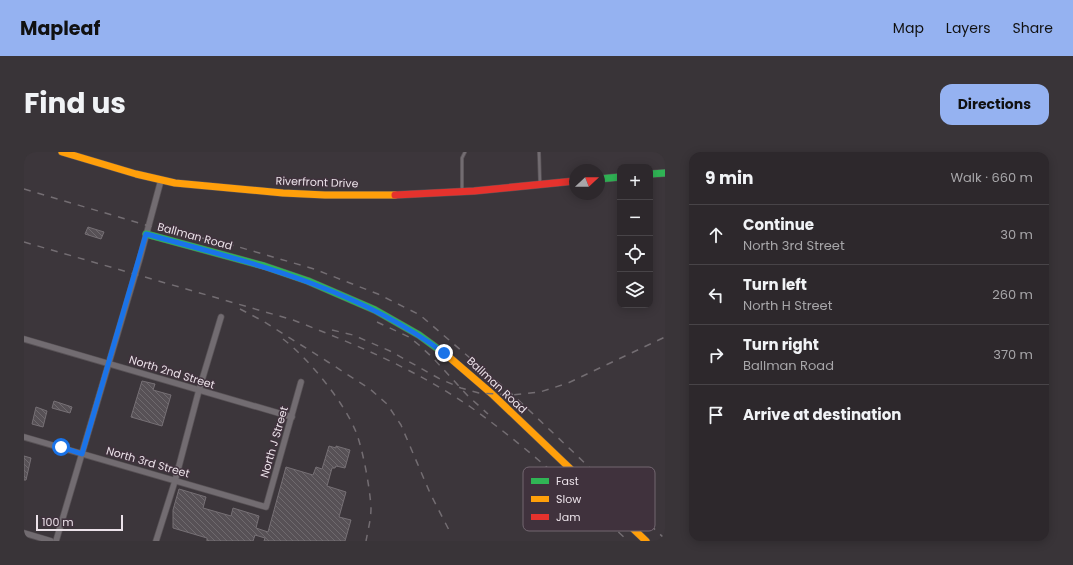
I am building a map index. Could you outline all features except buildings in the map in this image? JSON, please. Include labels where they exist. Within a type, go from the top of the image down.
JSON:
[{"type":"street","name":"Riverfront Drive","points":[[62,152],[136,174],[175,183],[230,189],[325,195],[404,195],[462,192],[569,182]]},
{"type":"street","points":[[653,174],[665,173]]},
{"type":"street","points":[[605,178],[617,177]]},
{"type":"street","points":[[56,541],[66,512],[161,180]]},
{"type":"street","name":"Ballman Road","points":[[146,234],[264,266],[308,281],[375,310],[419,335],[444,353],[492,394],[568,467]]},
{"type":"street","points":[[156,541],[175,481],[199,390],[221,317]]},
{"type":"street","name":"North 2nd Street","points":[[24,339],[292,417]]},
{"type":"street","name":"North J Street","points":[[266,507],[301,382]]},
{"type":"street","name":"North 3rd Street","points":[[24,437],[266,507]]},
{"type":"street","name":"Ballman Road","points":[[636,531],[646,541]]},
{"type":"street","points":[[24,533],[43,540],[51,541]]},
{"type":"lane","points":[[462,192],[462,158],[465,152]]},
{"type":"lane","points":[[539,152],[540,184]]},
{"type":"railway","points":[[24,189],[149,226],[232,245],[314,269],[378,294],[420,315],[513,395],[589,467]]},
{"type":"railway","points":[[24,242],[293,320],[362,348],[408,370],[451,394],[493,423],[546,467]]},
{"type":"railway","points":[[240,309],[263,321],[370,389],[387,404],[401,425],[430,493],[451,534]]},
{"type":"railway","points":[[377,322],[409,337],[419,345],[468,396],[488,414]]},
{"type":"railway","points":[[332,330],[353,335],[390,351],[440,379],[461,388],[479,393],[513,395],[540,392],[568,383],[665,337]]},
{"type":"railway","points":[[283,339],[304,358],[325,382],[343,408],[356,432],[364,459],[371,508],[366,541]]},
{"type":"railway","points":[[655,530],[665,539]]},
{"type":"railway","points":[[617,531],[628,541]]},
{"type":"traffic: fast","points":[[653,174],[665,173]]},
{"type":"traffic: fast","points":[[605,178],[617,177]]},
{"type":"traffic: fast","points":[[146,234],[264,266],[308,281],[375,310],[419,335],[449,357]]},
{"type":"traffic: slow","points":[[62,152],[136,174],[175,183],[283,193],[325,195],[395,195]]},
{"type":"traffic: slow","points":[[449,357],[492,394],[568,467]]},
{"type":"traffic: slow","points":[[636,531],[646,541]]},
{"type":"traffic: jam","points":[[395,195],[474,191],[569,182]]},
{"type":"route","points":[[61,447],[82,454],[146,234],[264,266],[308,281],[392,318],[444,353]]}]
